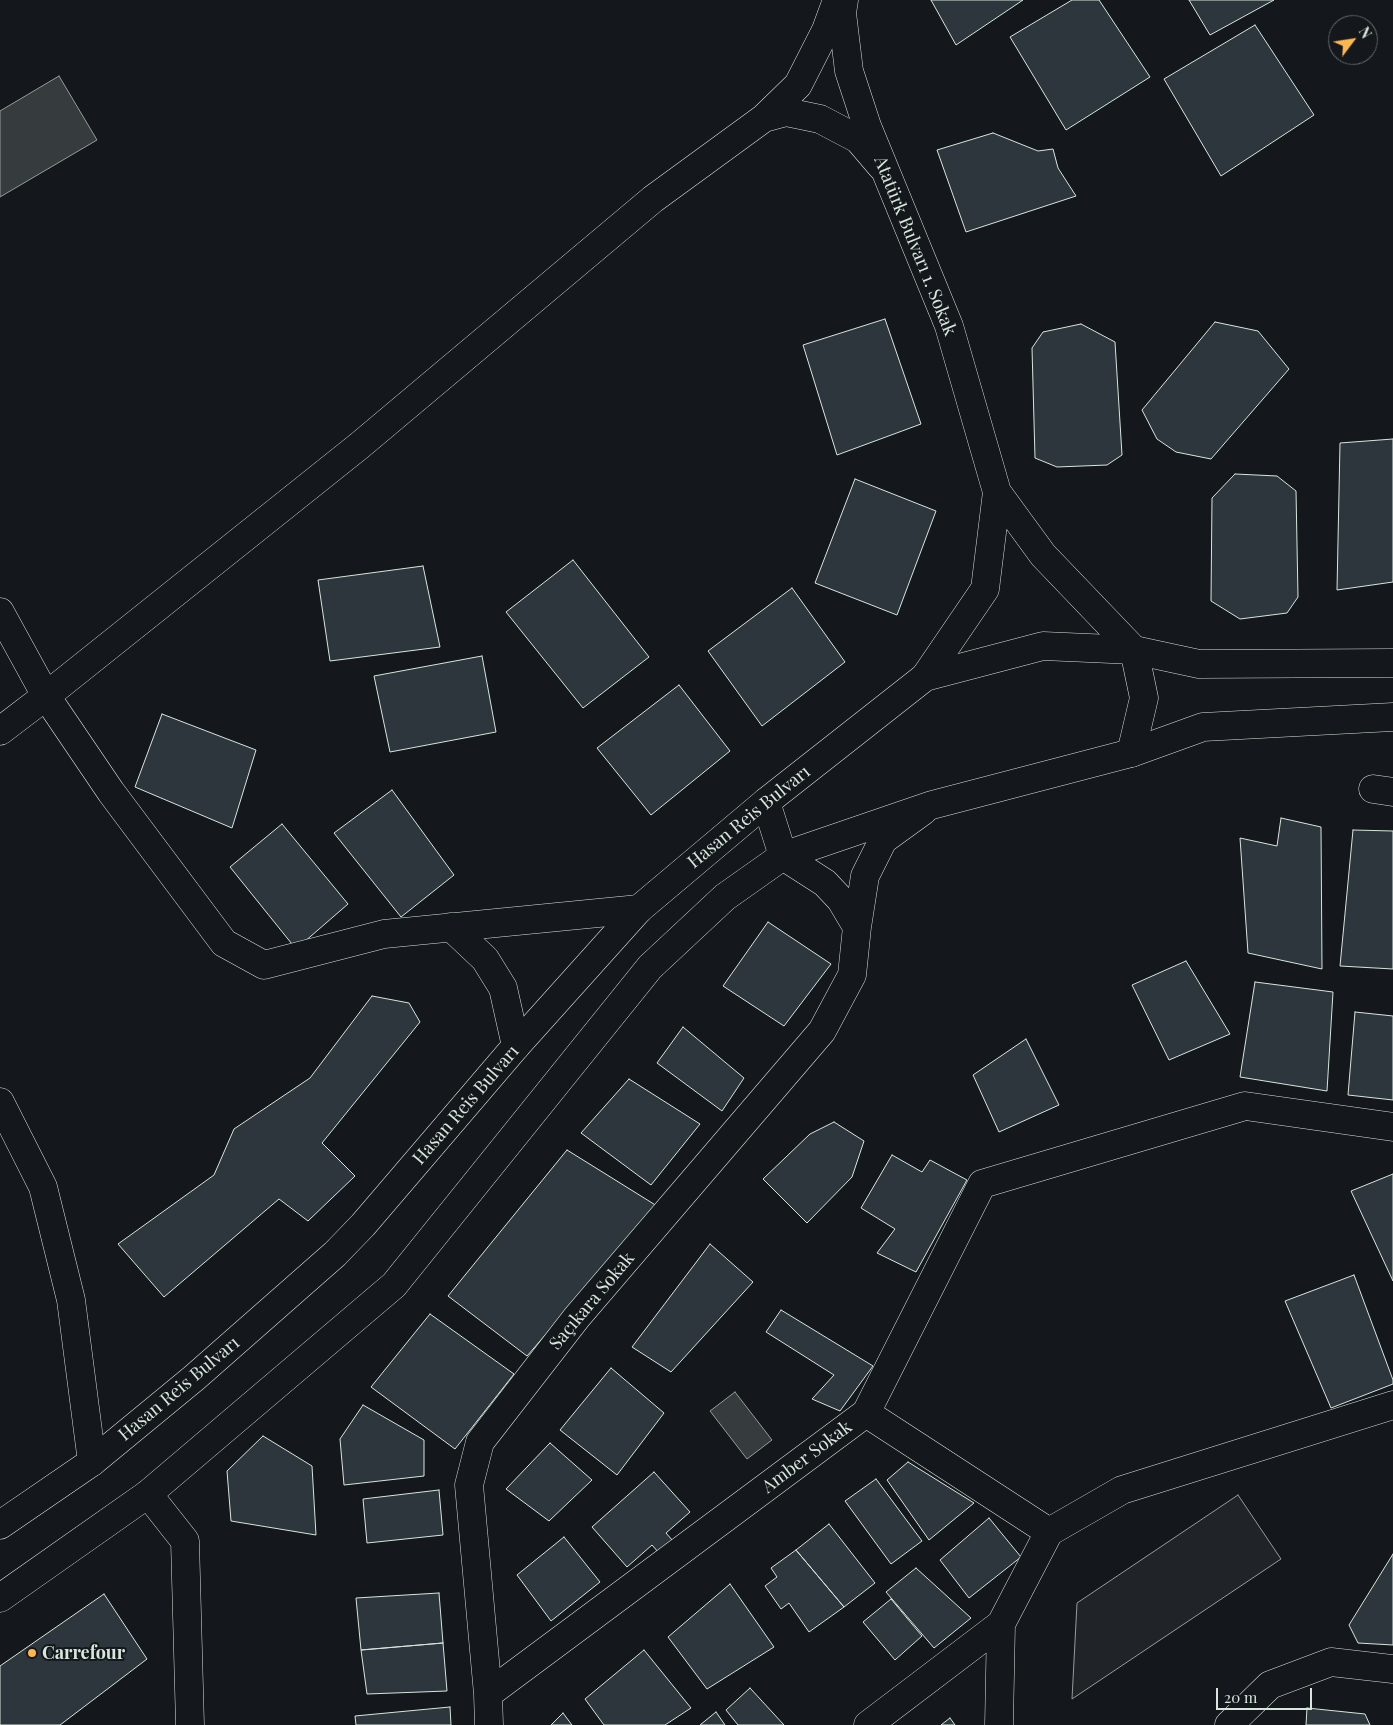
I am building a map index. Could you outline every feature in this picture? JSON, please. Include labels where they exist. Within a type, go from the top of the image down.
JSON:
[{"type":"street","points":[[0,732],[359,446],[653,199],[764,118],[798,85],[826,30],[838,0]]},
{"type":"street","name":"Atatürk Bulvarı 1. Sokak","points":[[844,0],[842,13],[849,71],[867,126],[950,326],[997,492]]},
{"type":"street","points":[[764,118],[786,112],[820,119],[858,139],[885,170]]},
{"type":"street","points":[[997,492],[1043,555],[1134,650],[1144,698],[1131,753]]},
{"type":"street","points":[[925,677],[985,590],[997,492]]},
{"type":"street","points":[[0,612],[46,696],[111,792],[224,943],[264,965],[384,934],[639,909]]},
{"type":"street","points":[[925,677],[1043,646],[1134,650],[1199,664],[1393,662]]},
{"type":"street","name":"Hasan Reis Bulvarı","points":[[0,1525],[92,1462],[194,1378],[335,1254],[363,1225],[516,1046],[639,909],[766,802],[925,677]]},
{"type":"street","points":[[0,1598],[148,1494],[394,1285],[650,967],[725,897],[783,856],[932,805],[1131,753],[1203,727],[1393,717]]},
{"type":"street","points":[[766,802],[783,856],[824,883],[841,900],[857,927]]},
{"type":"street","name":"Saçıkara Sokak","points":[[489,1725],[488,1694],[469,1485],[480,1442],[577,1317],[822,1031],[852,975],[865,876],[883,840],[932,805]]},
{"type":"street","points":[[451,927],[485,959],[503,988],[516,1046]]},
{"type":"street","points":[[0,1102],[43,1187],[71,1300],[92,1462]]},
{"type":"street","points":[[866,1413],[982,1184],[1246,1106],[1393,1127]]},
{"type":"street","points":[[999,1725],[1002,1624],[1049,1532],[1122,1490],[1393,1405]]},
{"type":"street","name":"Amber Sokak","points":[[488,1694],[866,1413],[1049,1532]]},
{"type":"street","points":[[148,1494],[185,1541],[190,1725]]},
{"type":"street","points":[[868,1725],[1002,1624]]},
{"type":"street","points":[[1229,1725],[1270,1685],[1331,1662],[1393,1669]]},
{"type":"shaded area","points":[[59,76],[97,140],[0,197],[0,111]]},
{"type":"shaded area","points":[[735,1392],[772,1440],[747,1459],[710,1411]]},
{"type":"shaded area","points":[[1238,1495],[1281,1559],[1072,1699],[1077,1603]]},
{"type":"building","points":[[931,0],[1023,0],[956,45]]},
{"type":"building","points":[[1072,0],[1099,0],[1150,77],[1066,130],[1010,37]]},
{"type":"building","points":[[1189,0],[1274,0],[1210,35]]},
{"type":"building","points":[[1255,25],[1314,115],[1221,176],[1164,79]]},
{"type":"building","points":[[993,133],[1038,151],[1053,149],[1058,168],[1076,196],[966,232],[937,150]]},
{"type":"building","points":[[885,319],[921,424],[837,455],[803,345]]},
{"type":"building","points":[[1215,322],[1258,331],[1289,369],[1211,459],[1176,452],[1157,439],[1142,410]]},
{"type":"building","points":[[1081,324],[1115,342],[1122,455],[1107,465],[1057,467],[1035,458],[1032,348],[1043,332]]},
{"type":"building","points":[[1393,439],[1393,582],[1337,590],[1340,443]]},
{"type":"building","points":[[1235,474],[1277,476],[1296,491],[1298,597],[1287,613],[1240,619],[1211,601],[1212,498]]},
{"type":"building","points":[[855,479],[936,511],[897,615],[815,583]]},
{"type":"building","points":[[573,560],[649,657],[583,708],[506,612]]},
{"type":"building","points":[[423,566],[440,647],[330,661],[318,580]]},
{"type":"building","points":[[792,588],[845,662],[762,726],[708,651]]},
{"type":"building","points":[[482,656],[496,732],[390,752],[374,676]]},
{"type":"building","points":[[679,685],[730,751],[651,815],[597,748]]},
{"type":"building","points":[[162,714],[256,750],[232,828],[135,787]]},
{"type":"building","points":[[392,790],[454,875],[401,917],[334,833]]},
{"type":"building","points":[[1281,818],[1321,827],[1322,969],[1248,953],[1240,838],[1277,846]]},
{"type":"building","points":[[282,824],[348,904],[296,949],[230,867]]},
{"type":"building","points":[[1353,830],[1393,831],[1393,969],[1340,966]]},
{"type":"building","points":[[768,922],[831,964],[784,1026],[723,986]]},
{"type":"building","points":[[1186,961],[1230,1034],[1169,1060],[1132,985]]},
{"type":"building","points":[[1255,982],[1333,992],[1327,1091],[1240,1077]]},
{"type":"building","points":[[372,996],[409,1003],[420,1022],[322,1143],[355,1176],[308,1221],[279,1199],[164,1297],[118,1244],[214,1175],[234,1129],[310,1078]]},
{"type":"building","points":[[1355,1012],[1393,1016],[1393,1100],[1348,1095]]},
{"type":"building","points":[[683,1027],[744,1078],[722,1111],[657,1063]]},
{"type":"building","points":[[1026,1039],[1059,1105],[999,1132],[973,1075]]},
{"type":"building","points":[[629,1079],[700,1124],[651,1185],[581,1133]]},
{"type":"building","points":[[834,1122],[864,1141],[852,1177],[807,1223],[763,1179],[810,1134]]},
{"type":"building","points":[[567,1150],[657,1206],[527,1356],[448,1296]]},
{"type":"building","points":[[892,1155],[922,1172],[930,1160],[967,1180],[916,1272],[877,1253],[895,1229],[861,1208]]},
{"type":"building","points":[[1393,1174],[1393,1281],[1351,1191]]},
{"type":"building","points":[[710,1244],[753,1282],[671,1372],[632,1347]]},
{"type":"building","points":[[1354,1275],[1393,1384],[1331,1408],[1285,1301]]},
{"type":"building","points":[[781,1310],[873,1366],[840,1411],[812,1399],[834,1375],[766,1332]]},
{"type":"building","points":[[430,1314],[514,1374],[455,1449],[371,1387]]},
{"type":"building","points":[[611,1368],[664,1413],[617,1475],[560,1430]]},
{"type":"building","points":[[363,1405],[424,1440],[424,1476],[344,1485],[340,1439]]},
{"type":"building","points":[[263,1436],[312,1466],[316,1535],[231,1521],[227,1471]]},
{"type":"building","points":[[550,1443],[592,1480],[549,1521],[506,1489]]},
{"type":"building","points":[[908,1462],[974,1503],[929,1540],[887,1480]]},
{"type":"building","points":[[654,1472],[690,1512],[666,1533],[673,1541],[659,1553],[652,1545],[627,1567],[592,1527]]},
{"type":"building","points":[[876,1479],[922,1541],[891,1564],[845,1501]]},
{"type":"building","points":[[439,1490],[443,1535],[367,1543],[363,1499]]},
{"type":"building","points":[[989,1518],[1021,1557],[969,1598],[940,1560]]},
{"type":"building","points":[[829,1524],[875,1583],[844,1607],[796,1550]]},
{"type":"building","points":[[564,1537],[600,1582],[551,1621],[517,1575]]},
{"type":"building","points":[[796,1550],[844,1607],[809,1632],[789,1603],[781,1609],[765,1586],[777,1577],[771,1568]]},
{"type":"building","points":[[1393,1554],[1393,1645],[1358,1643],[1349,1625]]},
{"type":"building","points":[[916,1568],[971,1618],[934,1648],[886,1592]]},
{"type":"building","points":[[730,1584],[774,1647],[707,1689],[668,1637]]},
{"type":"building","points":[[439,1593],[443,1643],[361,1650],[356,1598]]},
{"type":"building","points":[[104,1594],[147,1659],[60,1725],[0,1725],[0,1666]]},
{"type":"building","points":[[891,1599],[922,1636],[895,1660],[863,1622]]},
{"type":"building","points":[[443,1643],[447,1691],[367,1694],[361,1650]]},
{"type":"building","points":[[644,1650],[691,1708],[665,1725],[604,1725],[585,1699]]},
{"type":"building","points":[[750,1688],[784,1725],[738,1725],[726,1710]]},
{"type":"building","points":[[450,1707],[451,1725],[356,1725],[355,1716]]},
{"type":"building","points":[[1307,1708],[1365,1714],[1370,1725],[1306,1725]]},
{"type":"building","points":[[716,1712],[725,1725],[700,1725]]},
{"type":"building","points":[[563,1713],[572,1725],[551,1725]]},
{"type":"building","points":[[950,1718],[955,1725],[941,1725]]},
{"type":"place","name":"Carrefour","points":[[32,1653]]}]
